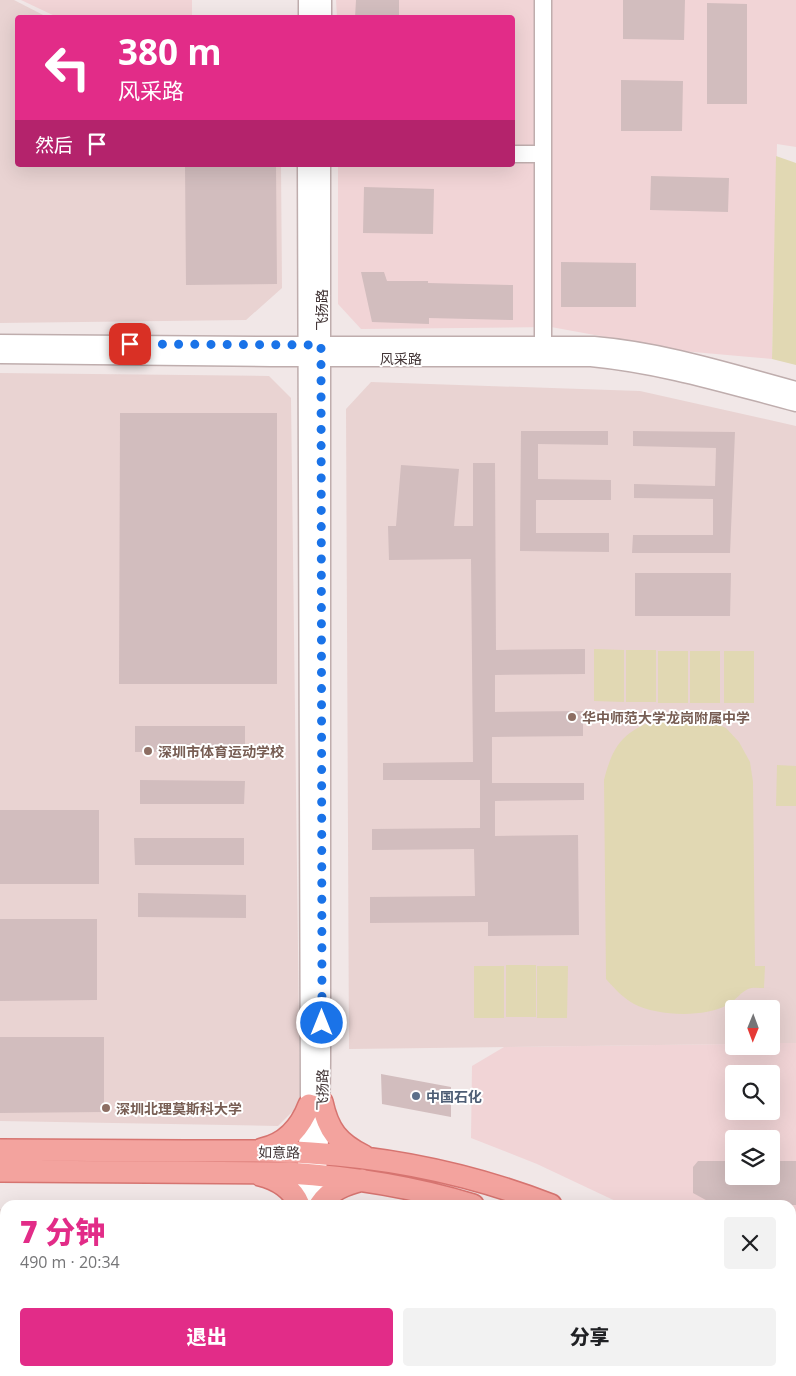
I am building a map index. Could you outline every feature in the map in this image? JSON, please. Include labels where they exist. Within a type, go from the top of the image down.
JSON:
[{"type":"main road","points":[[249,1152],[281,1142],[290,1135],[315,1104],[325,1116],[336,1136],[344,1144],[369,1158]]},
{"type":"main road","name":"如意路","points":[[0,1150],[313,1153],[369,1158],[462,1176],[537,1200]]},
{"type":"main road","name":"如意路","points":[[0,1171],[312,1174],[364,1180],[414,1189],[455,1200]]},
{"type":"main road","points":[[250,1172],[280,1182],[290,1191],[296,1200]]},
{"type":"main road","points":[[325,1200],[331,1193],[349,1183],[364,1180]]},
{"type":"street","points":[[307,0],[307,15]]},
{"type":"street","points":[[322,15],[323,0]]},
{"type":"street","points":[[543,0],[543,344]]},
{"type":"street","points":[[515,154],[542,154]]},
{"type":"street","name":"飞扬路","points":[[306,167],[313,352],[315,1104],[312,1174],[315,1200]]},
{"type":"street","name":"飞扬路","points":[[313,352],[322,167]]},
{"type":"street","name":"风采路","points":[[0,343],[591,358],[629,362],[679,371],[796,404]]},
{"type":"street","name":"风采路","points":[[0,356],[313,352],[543,344],[594,345],[680,358],[796,390]]},
{"type":"street","name":"飞扬路","points":[[305,1200],[312,1174]]},
{"type":"shaded area","points":[[0,0],[14,0],[43,15],[15,15],[15,167],[281,167],[282,288],[246,320],[0,323]]},
{"type":"shaded area","points":[[21,0],[192,0],[192,15],[53,15]]},
{"type":"shaded area","points":[[336,0],[796,0],[796,147],[777,144],[772,359],[682,351],[551,327],[361,329],[338,304],[338,167],[515,167],[515,15],[337,15]]},
{"type":"shaded area","points":[[776,156],[796,163],[796,365],[772,359]]},
{"type":"shaded area","name":"深圳市体育运动学校","points":[[0,373],[269,376],[291,398],[300,1104],[278,1126],[0,1121]]},
{"type":"shaded area","name":"华中师范大学龙岗附属中学","points":[[371,382],[640,391],[796,426],[796,1043],[780,1043],[780,1000],[725,1000],[725,1044],[349,1049],[346,409]]},
{"type":"shaded area","points":[[594,649],[624,650],[624,702],[594,701]]},
{"type":"shaded area","points":[[626,650],[656,650],[656,702],[626,702]]},
{"type":"shaded area","points":[[658,651],[688,651],[688,703],[658,703]]},
{"type":"shaded area","points":[[690,651],[720,651],[720,703],[690,703]]},
{"type":"shaded area","points":[[724,651],[754,651],[754,703],[724,703]]},
{"type":"shaded area","points":[[669,714],[696,715],[726,728],[739,742],[750,762],[753,782],[755,966],[765,966],[764,988],[750,988],[734,1000],[725,1000],[725,1006],[706,1012],[681,1014],[644,1008],[626,999],[606,979],[604,780],[613,753],[619,744],[626,736],[644,725]]},
{"type":"shaded area","points":[[777,765],[796,766],[796,806],[776,806]]},
{"type":"shaded area","points":[[506,965],[536,965],[536,1017],[506,1017]]},
{"type":"shaded area","points":[[474,966],[504,966],[504,1018],[474,1018]]},
{"type":"shaded area","points":[[537,966],[568,966],[567,1018],[537,1018]]},
{"type":"shaded area","points":[[780,1043],[796,1043],[796,1200],[613,1200],[537,1164],[471,1138],[472,1066],[504,1047],[725,1044],[725,1055],[780,1055]]},
{"type":"building","points":[[356,0],[399,0],[399,15],[355,15]]},
{"type":"building","points":[[623,0],[685,0],[684,40],[623,39]]},
{"type":"building","points":[[707,3],[747,4],[747,104],[707,104]]},
{"type":"building","points":[[621,80],[683,81],[682,131],[621,131]]},
{"type":"building","points":[[185,167],[276,167],[277,284],[186,285]]},
{"type":"building","points":[[651,176],[729,178],[728,212],[650,210]]},
{"type":"building","points":[[364,187],[434,189],[433,234],[363,233]]},
{"type":"building","points":[[561,262],[636,263],[636,307],[561,307]]},
{"type":"building","points":[[361,272],[384,272],[387,281],[513,285],[513,320],[429,318],[429,324],[372,322]]},
{"type":"building","points":[[120,413],[277,413],[277,684],[119,684]]},
{"type":"building","points":[[521,431],[608,431],[608,445],[538,444],[538,479],[611,480],[611,500],[536,500],[536,533],[609,533],[609,552],[520,551]]},
{"type":"building","points":[[633,431],[735,432],[730,553],[632,553],[633,535],[713,535],[713,499],[634,498],[634,484],[715,486],[716,448],[633,446]]},
{"type":"building","points":[[473,463],[495,463],[496,650],[585,649],[585,674],[495,675],[495,712],[583,711],[583,736],[492,737],[492,783],[584,783],[584,800],[495,801],[495,836],[578,835],[579,935],[488,936],[488,922],[370,923],[370,897],[475,896],[474,849],[372,850],[372,829],[480,828],[480,780],[383,780],[383,763],[473,762],[471,559],[389,560],[388,526],[396,526],[401,465],[459,469],[454,526],[473,526]]},
{"type":"building","points":[[635,573],[731,573],[730,616],[635,616]]},
{"type":"building","points":[[135,726],[245,726],[245,751],[135,752]]},
{"type":"building","points":[[140,780],[245,781],[244,804],[140,804]]},
{"type":"building","points":[[0,810],[99,810],[99,884],[0,884]]},
{"type":"building","points":[[134,838],[244,838],[244,865],[135,865]]},
{"type":"building","points":[[138,893],[246,895],[246,918],[138,917]]},
{"type":"building","points":[[0,919],[97,919],[97,1000],[0,1001]]},
{"type":"building","points":[[0,1037],[104,1037],[104,1112],[0,1113]]},
{"type":"building","name":"中国石化","points":[[381,1074],[451,1087],[451,1117],[382,1104]]},
{"type":"building","points":[[698,1161],[725,1161],[725,1185],[780,1185],[780,1161],[796,1161],[796,1200],[706,1200],[693,1193],[693,1167]]},
{"type":"place","name":"华中师范大学龙岗附属中学","points":[[572,717]]},
{"type":"place","name":"深圳市体育运动学校","points":[[148,751]]},
{"type":"place","name":"中国石化","points":[[416,1096]]},
{"type":"place","name":"深圳北理莫斯科大学","points":[[106,1108]]},
{"type":"route","points":[[130,344],[321,345],[322,1023]]}]
